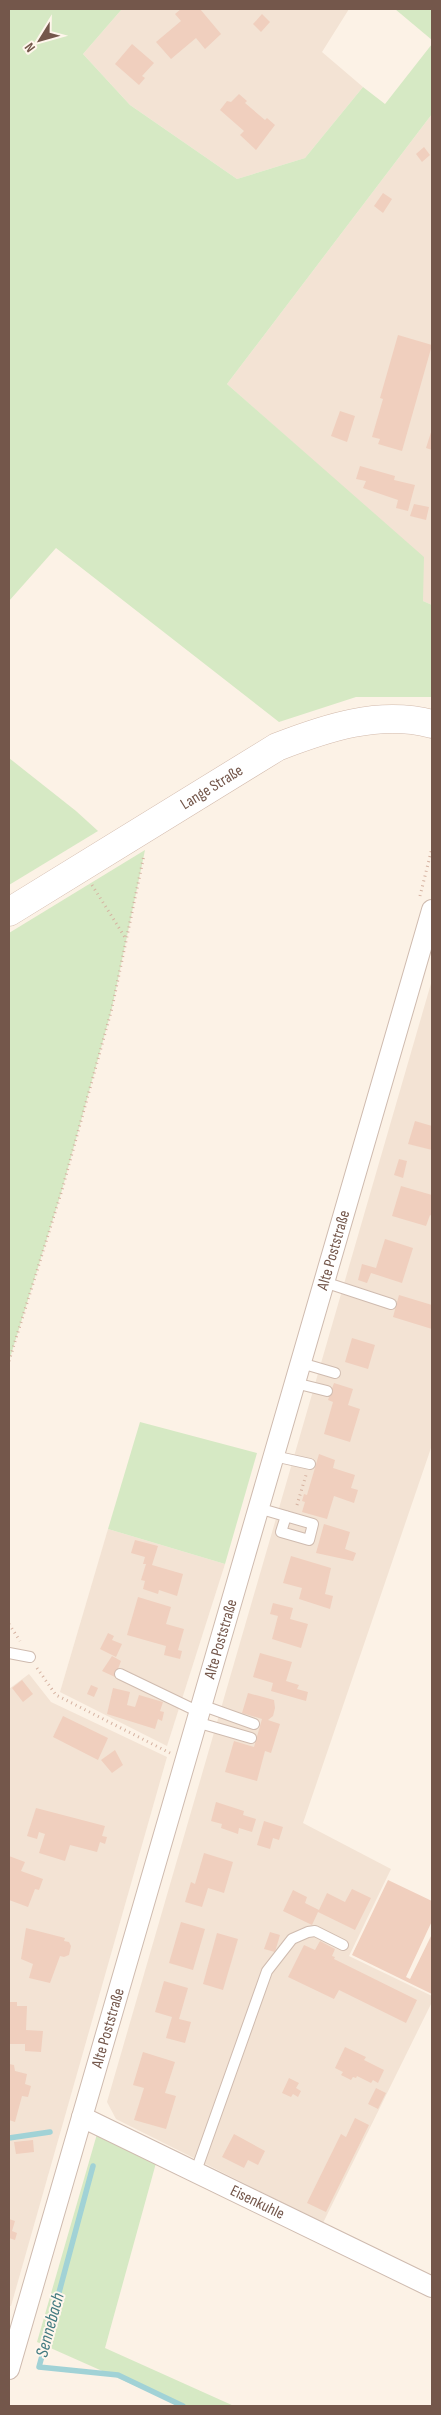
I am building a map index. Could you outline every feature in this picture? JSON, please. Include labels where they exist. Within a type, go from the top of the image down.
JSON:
[{"type":"street","name":"Lange Straße","points":[[9,912],[277,747],[325,728],[359,722],[393,717],[432,724]]},
{"type":"street","name":"Alte Poststraße","points":[[9,2369],[432,910]]},
{"type":"street","name":"Eisenkuhle","points":[[82,2117],[432,2287]]},
{"type":"lane","points":[[324,1282],[391,1304]]},
{"type":"lane","points":[[301,1363],[335,1373]]},
{"type":"lane","points":[[295,1383],[327,1391]]},
{"type":"lane","points":[[274,1456],[310,1464]]},
{"type":"lane","points":[[258,1508],[290,1517]]},
{"type":"lane","points":[[9,1653],[30,1657]]},
{"type":"lane","points":[[120,1674],[250,1738]]},
{"type":"lane","points":[[199,1713],[254,1724]]},
{"type":"lane","points":[[196,2171],[266,1971],[292,1939],[308,1932],[315,1931],[344,1945]]},
{"type":"path","points":[[9,1361],[68,1170],[112,1008],[145,850]]},
{"type":"path","points":[[91,882],[126,940]]},
{"type":"path","points":[[290,1517],[310,1464]]},
{"type":"path","points":[[9,1624],[56,1695],[172,1755]]},
{"type":"shaded area","points":[[122,9],[349,9],[322,52],[363,87],[305,158],[237,179],[130,105],[83,54]]},
{"type":"shaded area","points":[[432,114],[432,605],[423,601],[307,455],[227,384]]},
{"type":"shaded area","points":[[432,980],[432,1445],[303,1823],[391,1869],[349,1956],[432,1996],[432,2002],[323,2223],[116,2119],[107,2102]]},
{"type":"shaded area","points":[[108,1529],[225,1564],[167,1746],[60,1692]]},
{"type":"shaded area","points":[[29,1674],[51,1702],[167,1757],[11,2306],[9,2306],[9,1689]]},
{"type":"green space","points":[[9,9],[122,9],[83,54],[130,105],[237,179],[305,158],[363,87],[385,104],[432,44],[432,114],[227,384],[424,557],[423,601],[432,605],[432,697],[356,697],[279,722],[56,548],[9,601]]},
{"type":"green space","points":[[395,9],[432,9],[432,40]]},
{"type":"green space","points":[[9,758],[76,811],[98,831],[9,885]]},
{"type":"green space","points":[[145,850],[112,1008],[62,1190],[9,1361],[9,933]]},
{"type":"green space","points":[[140,1422],[257,1453],[225,1564],[108,1529]]},
{"type":"green space","points":[[97,2134],[156,2163],[105,2348],[234,2406],[181,2406],[37,2342]]},
{"type":"building","points":[[181,9],[200,9],[221,34],[205,49],[196,38],[171,59],[156,42],[181,21],[175,14]]},
{"type":"building","points":[[262,14],[270,22],[261,32],[253,24]]},
{"type":"building","points":[[132,44],[154,63],[142,76],[145,78],[139,85],[115,64]]},
{"type":"building","points":[[239,94],[247,101],[245,103],[265,120],[267,118],[275,125],[256,150],[240,135],[244,131],[220,110],[227,101],[231,102]]},
{"type":"building","points":[[424,147],[430,155],[422,162],[416,154]]},
{"type":"building","points":[[383,193],[392,199],[383,213],[374,206]]},
{"type":"building","points":[[398,335],[432,345],[402,451],[378,444],[380,439],[372,437],[383,399],[380,398]]},
{"type":"building","points":[[340,411],[355,416],[347,442],[331,436]]},
{"type":"building","points":[[432,429],[432,450],[426,448]]},
{"type":"building","points":[[360,466],[395,476],[394,480],[415,485],[408,511],[396,508],[398,500],[363,488],[366,481],[356,479]]},
{"type":"building","points":[[414,504],[429,507],[426,520],[410,516]]},
{"type":"building","points":[[415,1121],[432,1126],[432,1150],[408,1144]]},
{"type":"building","points":[[399,1159],[407,1161],[403,1178],[394,1175]]},
{"type":"building","points":[[401,1186],[432,1195],[432,1216],[430,1215],[426,1226],[392,1216]]},
{"type":"building","points":[[385,1239],[413,1248],[402,1283],[371,1273],[367,1283],[358,1280],[362,1264],[376,1268]]},
{"type":"building","points":[[399,1295],[432,1305],[432,1329],[393,1317]]},
{"type":"building","points":[[352,1338],[375,1345],[368,1369],[345,1362]]},
{"type":"building","points":[[334,1383],[353,1389],[348,1405],[360,1409],[350,1442],[324,1434],[333,1402],[328,1400]]},
{"type":"building","points":[[319,1454],[335,1460],[333,1468],[355,1475],[351,1488],[358,1490],[354,1503],[334,1496],[327,1519],[302,1512],[305,1502],[302,1501],[304,1494],[307,1495]]},
{"type":"building","points":[[324,1524],[350,1532],[345,1549],[356,1553],[353,1561],[316,1553]]},
{"type":"building","points":[[135,1540],[158,1546],[152,1565],[183,1574],[177,1596],[159,1590],[158,1594],[143,1589],[145,1581],[141,1580],[146,1564],[143,1564],[145,1557],[131,1553]]},
{"type":"building","points":[[291,1556],[331,1568],[325,1594],[333,1596],[330,1609],[299,1599],[302,1588],[283,1583]]},
{"type":"building","points":[[138,1597],[171,1607],[166,1624],[184,1629],[178,1650],[182,1651],[180,1659],[164,1655],[166,1646],[127,1635]]},
{"type":"building","points":[[273,1603],[293,1608],[290,1619],[308,1624],[301,1648],[272,1639],[278,1616],[270,1614]]},
{"type":"building","points":[[108,1633],[114,1636],[112,1640],[122,1644],[116,1657],[100,1649]]},
{"type":"building","points":[[260,1653],[292,1662],[286,1681],[299,1685],[297,1689],[308,1692],[306,1701],[271,1691],[273,1683],[253,1677]]},
{"type":"building","points":[[112,1656],[121,1661],[115,1677],[102,1671]]},
{"type":"building","points":[[22,1680],[33,1694],[23,1702],[12,1688]]},
{"type":"building","points":[[91,1685],[98,1688],[94,1697],[87,1694]]},
{"type":"building","points":[[113,1688],[130,1692],[127,1705],[135,1707],[139,1695],[163,1702],[160,1711],[164,1712],[162,1721],[158,1719],[155,1729],[107,1714]]},
{"type":"building","points":[[248,1693],[274,1700],[273,1716],[268,1720],[280,1724],[271,1753],[265,1751],[257,1781],[225,1772],[234,1741],[254,1747],[262,1719],[242,1713]]},
{"type":"building","points":[[63,1716],[108,1738],[98,1760],[53,1737]]},
{"type":"building","points":[[115,1750],[123,1765],[112,1773],[101,1760]]},
{"type":"building","points":[[216,1802],[244,1811],[243,1815],[256,1819],[252,1832],[239,1828],[238,1834],[221,1828],[222,1824],[211,1821]]},
{"type":"building","points":[[36,1808],[105,1826],[102,1836],[107,1837],[105,1844],[100,1842],[97,1852],[70,1845],[65,1861],[39,1853],[45,1834],[39,1832],[37,1839],[27,1836]]},
{"type":"building","points":[[264,1821],[283,1827],[279,1840],[273,1838],[270,1849],[257,1845]]},
{"type":"building","points":[[204,1853],[233,1862],[224,1893],[208,1888],[202,1907],[185,1902],[191,1882],[195,1884]]},
{"type":"building","points":[[9,1856],[25,1862],[21,1871],[43,1879],[39,1890],[35,1889],[28,1907],[9,1900]]},
{"type":"building","points":[[388,1880],[432,1901],[432,1921],[406,1977],[410,1979],[432,1934],[432,1994],[352,1955]]},
{"type":"building","points":[[352,1889],[371,1898],[355,1930],[318,1912],[312,1925],[283,1911],[293,1890],[307,1897],[305,1903],[319,1910],[327,1893],[345,1902]]},
{"type":"building","points":[[181,1922],[205,1929],[193,1970],[169,1963]]},
{"type":"building","points":[[26,1928],[65,1938],[64,1941],[69,1942],[71,1946],[69,1955],[60,1956],[50,1983],[29,1978],[33,1964],[21,1959]]},
{"type":"building","points":[[270,1932],[280,1935],[275,1952],[264,1949]]},
{"type":"building","points":[[217,1933],[238,1939],[223,1990],[203,1984]]},
{"type":"building","points":[[320,1941],[335,1949],[332,1956],[335,1957],[334,1959],[417,2000],[406,2023],[339,1990],[334,1999],[288,1977],[304,1945],[315,1950]]},
{"type":"building","points":[[164,1981],[188,1988],[179,2019],[191,2022],[185,2043],[166,2038],[172,2017],[155,2012]]},
{"type":"building","points":[[9,2002],[17,2002],[17,2006],[27,2006],[26,2030],[43,2031],[41,2052],[25,2051],[25,2044],[9,2044]]},
{"type":"building","points":[[345,2047],[366,2057],[364,2060],[384,2070],[378,2083],[373,2080],[371,2083],[357,2076],[351,2080],[341,2075],[343,2072],[335,2068]]},
{"type":"building","points":[[143,2052],[175,2062],[165,2093],[176,2096],[166,2129],[134,2120],[144,2088],[133,2085]]},
{"type":"building","points":[[9,2064],[14,2065],[15,2071],[27,2074],[25,2084],[31,2086],[28,2097],[22,2096],[15,2122],[9,2120]]},
{"type":"building","points":[[289,2078],[299,2083],[296,2088],[301,2091],[298,2097],[293,2094],[291,2097],[282,2093]]},
{"type":"building","points":[[376,2088],[386,2093],[378,2109],[368,2104]]},
{"type":"building","points":[[355,2118],[369,2125],[326,2212],[307,2203],[341,2134],[346,2137]]},
{"type":"building","points":[[234,2134],[265,2151],[258,2165],[248,2160],[244,2168],[222,2157]]},
{"type":"building","points":[[33,2140],[34,2152],[16,2154],[14,2142]]},
{"type":"building","points":[[9,2219],[15,2221],[12,2231],[17,2233],[15,2240],[9,2238]]},
{"type":"waterway","name":"Sennebach","points":[[9,2138],[50,2132]]},
{"type":"waterway","name":"Sennebach","points":[[93,2166],[39,2367],[118,2375],[183,2406]]}]
